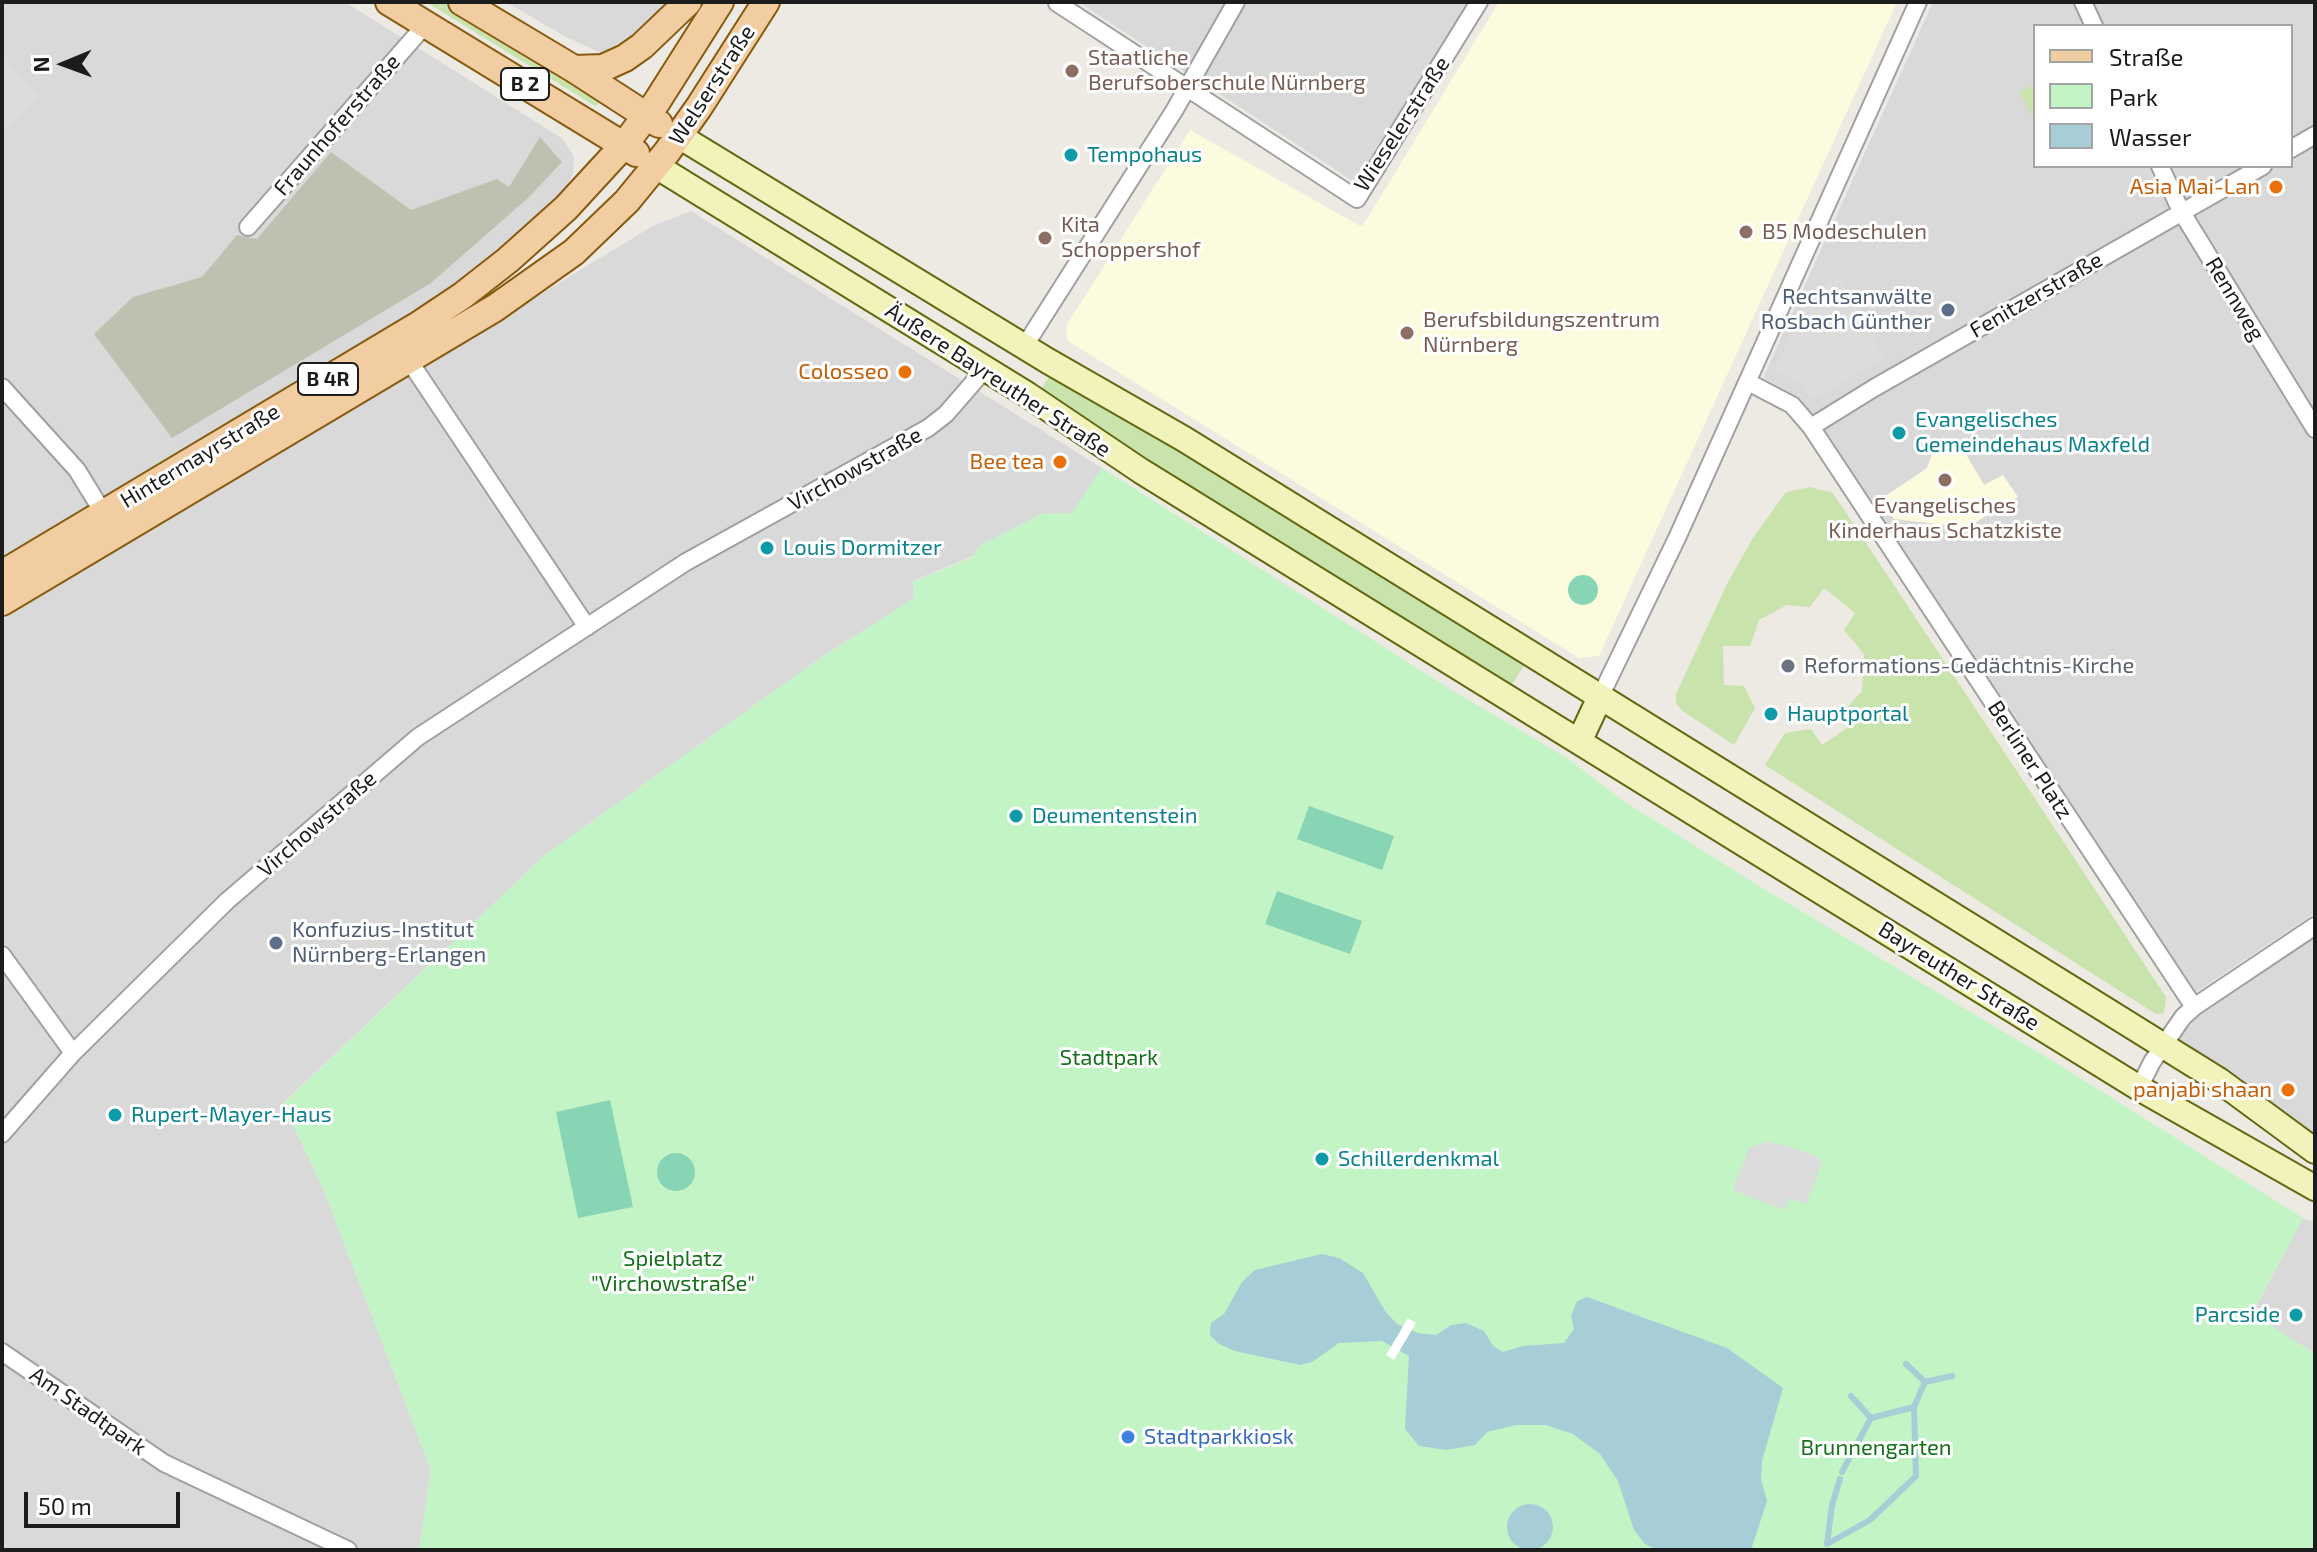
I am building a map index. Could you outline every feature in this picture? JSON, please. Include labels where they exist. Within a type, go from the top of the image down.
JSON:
[{"type":"main road","name":"Äußere Bayreuther Straße","points":[[389,2],[985,369],[1141,471],[1606,758]]},
{"type":"main road","name":"Äußere Bayreuther Straße","points":[[462,2],[1024,347],[1184,439],[2163,1045]]},
{"type":"main road","points":[[574,69],[596,70],[625,58],[688,2]]},
{"type":"main road","name":"Welserstraße","points":[[647,116],[720,2]]},
{"type":"main road","name":"Welserstraße","points":[[656,166],[766,2]]},
{"type":"main road","name":"Hintermayrstraße","points":[[2,574],[417,326],[462,296],[543,230],[624,145],[647,116]]},
{"type":"main road","name":"Hintermayrstraße","points":[[2,602],[495,308],[553,269],[610,218],[656,166]]},
{"type":"main road","points":[[1579,742],[1600,697]]},
{"type":"main road","name":"Bayreuther Straße","points":[[1606,758],[2139,1088],[2315,1188]]},
{"type":"main road","points":[[2163,1045],[2226,1085],[2315,1151]]},
{"type":"street","points":[[1024,347],[1174,111],[1236,2]]},
{"type":"street","name":"Wieselerstraße","points":[[1186,88],[1357,199],[1479,2]]},
{"type":"street","points":[[1600,697],[1629,641],[1748,382],[1918,2]]},
{"type":"street","points":[[2083,2],[2093,24]]},
{"type":"street","points":[[1057,3],[1186,88]]},
{"type":"street","name":"Fraunhoferstraße","points":[[248,227],[426,24]]},
{"type":"street","points":[[2293,148],[2315,135]]},
{"type":"street","name":"Rennweg","points":[[2161,168],[2181,211],[2315,429]]},
{"type":"street","name":"Fenitzerstraße","points":[[1811,427],[2259,168]]},
{"type":"street","points":[[408,359],[587,627]]},
{"type":"street","name":"Virchowstraße","points":[[2,1134],[73,1053],[227,901],[418,737],[686,562],[928,428],[946,414],[985,369]]},
{"type":"street","name":"Berliner Platz","points":[[1748,382],[1792,405],[1811,427],[2194,1007]]},
{"type":"street","points":[[2,387],[84,478],[104,514]]},
{"type":"street","points":[[2139,1088],[2183,1017],[2315,926]]},
{"type":"street","points":[[2,955],[73,1053]]},
{"type":"street","name":"Am Stadtpark","points":[[2,1352],[164,1463],[348,1550]]},
{"type":"shaded area","points":[[2,2],[345,2],[563,139],[574,157],[573,174],[564,191],[466,278],[2,560]]},
{"type":"shaded area","points":[[506,2],[671,2],[637,35],[601,53],[564,36]]},
{"type":"shaded area","points":[[1078,2],[1470,2],[1359,185]]},
{"type":"shaded area","name":"Berufsbildungszentrum Nürnberg","points":[[1499,2],[1897,2],[1599,656],[1579,658],[1068,341],[1066,326],[1190,130],[1362,227]]},
{"type":"shaded area","points":[[1933,2],[2315,2],[2315,913],[2196,992],[1812,413],[1789,392],[1763,378]]},
{"type":"shaded area","points":[[2,56],[41,96],[2,134]]},
{"type":"shaded area","points":[[540,137],[562,162],[528,198],[431,283],[172,438],[94,334],[133,297],[202,277],[237,235],[257,239],[331,152],[411,210],[497,179],[509,187]]},
{"type":"shaded area","points":[[691,211],[1102,468],[1072,513],[1041,514],[973,556],[913,581],[914,598],[819,659],[545,855],[283,1103],[324,1191],[431,1470],[419,1550],[2,1550],[2,620],[653,226]]},
{"type":"shaded area","points":[[1838,276],[1884,358],[1813,400],[1797,382],[1774,371],[1808,298]]},
{"type":"shaded area","name":"Evangelisches Kinderhaus Schatzkiste","points":[[1957,439],[1984,485],[2003,475],[2018,497],[1961,531],[1954,520],[1945,525],[1894,519],[1881,499],[1927,468],[1932,454]]},
{"type":"shaded area","points":[[2315,936],[2315,1135],[2174,1046],[2200,1012]]},
{"type":"shaded area","points":[[1769,1141],[1815,1155],[1822,1162],[1806,1204],[1789,1198],[1784,1210],[1733,1190],[1749,1148]]},
{"type":"shaded area","points":[[2303,1218],[2315,1223],[2315,1354],[2252,1314]]},
{"type":"green space","points":[[426,2],[442,2],[602,100],[595,106]]},
{"type":"green space","points":[[2033,85],[2033,118],[2019,92]]},
{"type":"green space","points":[[1050,375],[1141,426],[1526,662],[1510,688],[1139,458],[1040,391]]},
{"type":"green space","name":"Stadtpark","points":[[1102,468],[1450,689],[1567,758],[1622,800],[1759,886],[2061,1066],[2303,1218],[2252,1313],[2315,1354],[2315,1550],[419,1550],[431,1470],[324,1191],[283,1104],[545,855],[819,659],[914,598],[913,582],[973,557],[979,546],[1041,514],[1072,513]]},
{"type":"green space","points":[[1810,487],[1833,493],[2166,997],[2164,1013],[2156,1014],[1765,765],[1785,733],[1811,729],[1822,745],[1853,724],[1844,711],[1862,691],[1864,654],[1844,630],[1855,613],[1824,588],[1810,607],[1787,605],[1759,620],[1750,646],[1723,646],[1724,685],[1744,686],[1755,708],[1734,745],[1681,710],[1676,703],[1676,694],[1728,582],[1753,538],[1786,492]]},
{"type":"green space","points":[[1583,575],[1594,579],[1598,590],[1594,601],[1583,605],[1572,601],[1568,590],[1572,579]]},
{"type":"green space","points":[[1309,806],[1394,836],[1382,870],[1297,839]]},
{"type":"green space","points":[[1277,891],[1362,921],[1350,954],[1265,924]]},
{"type":"green space","points":[[610,1100],[633,1207],[578,1218],[556,1112]]},
{"type":"green space","points":[[676,1153],[689,1159],[695,1172],[689,1185],[676,1191],[663,1185],[657,1172],[663,1159]]},
{"type":"water","points":[[1322,1254],[1339,1258],[1363,1273],[1385,1311],[1397,1324],[1418,1333],[1436,1335],[1451,1325],[1466,1323],[1484,1331],[1493,1346],[1503,1352],[1523,1346],[1564,1343],[1574,1329],[1571,1316],[1577,1301],[1587,1297],[1727,1348],[1783,1388],[1762,1461],[1761,1479],[1767,1501],[1751,1550],[1657,1550],[1645,1544],[1634,1530],[1618,1481],[1600,1454],[1573,1434],[1546,1425],[1516,1425],[1487,1432],[1475,1445],[1446,1450],[1419,1446],[1405,1429],[1409,1356],[1382,1341],[1339,1343],[1312,1362],[1300,1365],[1235,1351],[1219,1344],[1210,1335],[1211,1323],[1224,1314],[1242,1282],[1255,1270]]},
{"type":"water","points":[[1530,1504],[1546,1511],[1553,1527],[1546,1543],[1530,1550],[1514,1543],[1507,1527],[1514,1511]]},
{"type":"pier","points":[[1408,1318],[1416,1323],[1394,1360],[1386,1355]]},
{"type":"waterway","points":[[1906,1364],[1925,1382]]},
{"type":"waterway","points":[[1925,1382],[1952,1376]]},
{"type":"waterway","points":[[1840,1479],[1832,1505],[1827,1544],[1870,1520],[1916,1476],[1914,1407],[1925,1382]]},
{"type":"waterway","points":[[1851,1396],[1871,1418]]},
{"type":"waterway","points":[[1842,1472],[1871,1418],[1914,1407]]},
{"type":"place","name":"Staatliche Berufsoberschule Nürnberg","points":[[1072,71]]},
{"type":"place","name":"Tempohaus","points":[[1071,155]]},
{"type":"place","name":"Asia Mai-Lan","points":[[2276,187]]},
{"type":"place","name":"B5 Modeschulen","points":[[1746,232]]},
{"type":"place","name":"Kita Schoppershof","points":[[1045,238]]},
{"type":"place","name":"Rechtsanwälte Rosbach Günther","points":[[1948,310]]},
{"type":"place","name":"Berufsbildungszentrum Nürnberg","points":[[1407,333]]},
{"type":"place","name":"Colosseo","points":[[905,372]]},
{"type":"place","name":"Evangelisches Gemeindehaus Maxfeld","points":[[1899,433]]},
{"type":"place","name":"Bee tea","points":[[1060,462]]},
{"type":"place","name":"Evangelisches Kinderhaus Schatzkiste","points":[[1945,480]]},
{"type":"place","name":"Louis Dormitzer","points":[[767,548]]},
{"type":"place","name":"Reformations-Gedächtnis-Kirche","points":[[1788,666]]},
{"type":"place","name":"Hauptportal","points":[[1771,714]]},
{"type":"place","name":"Deumentenstein","points":[[1016,816]]},
{"type":"place","name":"Konfuzius-Institut Nürnberg-Erlangen","points":[[276,943]]},
{"type":"place","name":"panjabi shaan","points":[[2288,1090]]},
{"type":"place","name":"Rupert-Mayer-Haus","points":[[115,1115]]},
{"type":"place","name":"Schillerdenkmal","points":[[1322,1159]]},
{"type":"place","name":"Parcside","points":[[2296,1315]]},
{"type":"place","name":"Stadtparkkiosk","points":[[1128,1437]]},
{"type":"park label","name":"Spielplatz \"Virchowstraße\"","points":[[673,1272]]},
{"type":"park label","name":"Brunnengarten","points":[[1876,1448]]}]
